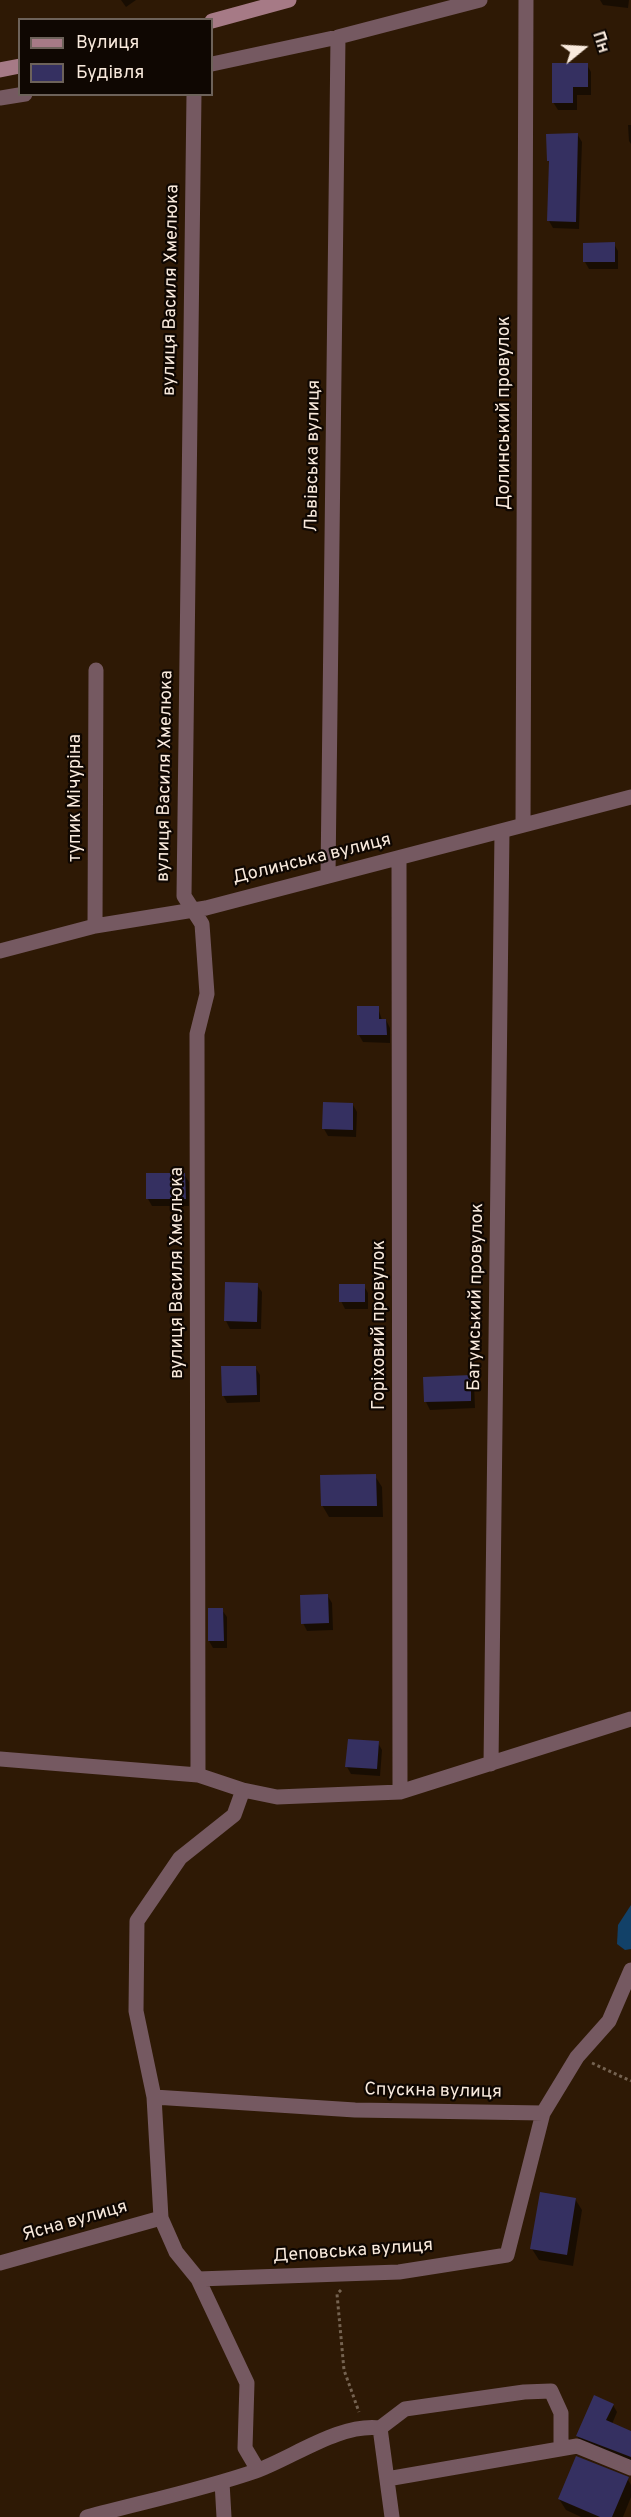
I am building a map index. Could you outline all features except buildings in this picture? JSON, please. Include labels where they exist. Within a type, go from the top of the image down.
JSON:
[{"type":"main road","points":[[213,21],[289,0]]},
{"type":"main road","points":[[0,70],[18,66]]},
{"type":"street","points":[[213,64],[338,37],[480,0]]},
{"type":"street","name":"Долинський провулок","points":[[523,825],[526,0]]},
{"type":"street","name":"Львівська вулиця","points":[[328,876],[338,37]]},
{"type":"street","points":[[0,98],[18,95]]},
{"type":"street","name":"вулиця Василя Хмелюка","points":[[195,96],[184,896],[202,924],[207,994],[197,1034],[198,1775]]},
{"type":"street","name":"тупик Мічуріна","points":[[95,926],[96,670]]},
{"type":"street","name":"Долинська вулиця","points":[[0,951],[95,926],[193,910],[631,797]]},
{"type":"street","name":"Батумський провулок","points":[[491,1764],[502,831]]},
{"type":"street","name":"Горіховий провулок","points":[[399,858],[400,1792]]},
{"type":"street","points":[[0,1758],[198,1775],[243,1791],[277,1797],[400,1792],[631,1719]]},
{"type":"street","points":[[243,1791],[234,1815],[180,1858],[138,1921],[136,2011],[154,2097],[161,2218],[176,2253],[198,2280],[247,2383],[245,2448],[258,2470]]},
{"type":"street","points":[[543,2114],[577,2057],[609,2021],[631,1970]]},
{"type":"street","name":"Спускна вулиця","points":[[154,2097],[355,2110],[543,2114]]},
{"type":"street","name":"Деповська вулиця","points":[[198,2280],[399,2272],[507,2255],[543,2114]]},
{"type":"street","name":"Ясна вулиця","points":[[0,2263],[161,2218]]},
{"type":"street","points":[[87,2517],[222,2482],[258,2470],[305,2448],[364,2426],[380,2428],[405,2409],[524,2391],[551,2391],[561,2413],[561,2449]]},
{"type":"street","points":[[380,2428],[392,2517]]},
{"type":"street","points":[[387,2479],[577,2446],[631,2468]]},
{"type":"street","points":[[222,2482],[224,2517]]},
{"type":"path","points":[[577,2057],[631,2081]]},
{"type":"path","points":[[352,2274],[338,2294],[344,2370],[364,2426]]},
{"type":"water","points":[[631,1905],[631,1949],[625,1950],[617,1944],[618,1925]]}]
